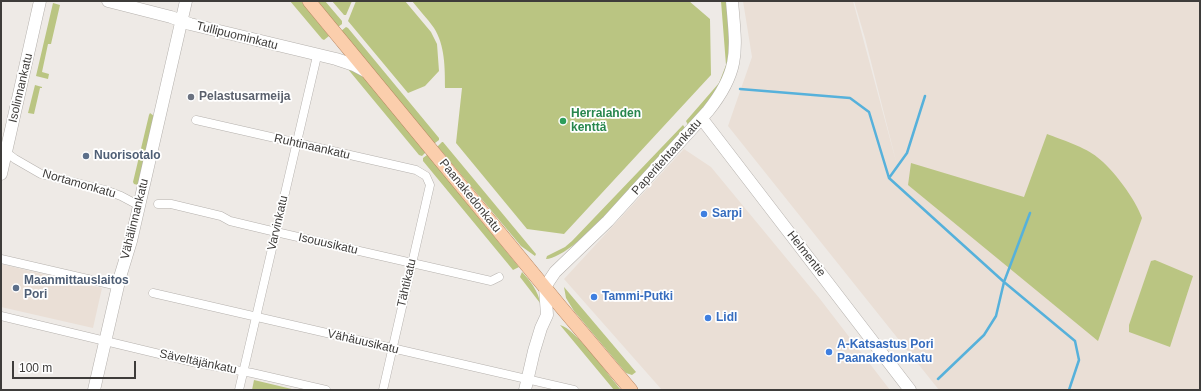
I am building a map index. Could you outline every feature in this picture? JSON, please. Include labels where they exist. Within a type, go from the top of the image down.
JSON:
[{"type":"main road","name":"Paanakedonkatu","points":[[309,1],[366,72],[631,390]]},
{"type":"street","name":"Isolinnankatu","points":[[1,174],[4,150],[40,1]]},
{"type":"street","name":"Tullipuominkatu","points":[[108,1],[317,56],[336,59],[354,65],[366,72]]},
{"type":"street","name":"Vähälinnankatu","points":[[94,390],[186,1]]},
{"type":"street","name":"Paperitehtaankatu","points":[[545,287],[555,272],[608,221],[702,119],[719,98],[726,85],[735,58],[736,45],[732,1]]},
{"type":"street","name":"Varvinkatu","points":[[239,390],[317,56]]},
{"type":"street","name":"Helmentie","points":[[702,119],[910,390]]},
{"type":"street","name":"Ruhtinaankatu","points":[[196,120],[416,170],[426,176]]},
{"type":"street","name":"Nortamonkatu","points":[[4,150],[15,159],[41,174],[105,190],[138,205]]},
{"type":"street","name":"Tähtikatu","points":[[383,390],[430,185],[426,176]]},
{"type":"street","name":"Isouusikatu","points":[[158,204],[171,204],[221,216],[230,221],[491,281],[499,277]]},
{"type":"street","points":[[1,259],[118,286]]},
{"type":"street","points":[[526,385],[541,328],[547,315],[545,287]]},
{"type":"street","name":"Vähäuusikatu","points":[[153,293],[392,349],[526,385],[574,390]]},
{"type":"street","name":"Säveltäjänkatu","points":[[1,316],[197,363],[243,371],[326,390]]},
{"type":"shaded area","points":[[743,1],[853,1],[897,165],[865,38],[854,1],[1200,1],[1200,390],[939,390],[728,126],[752,57]]},
{"type":"shaded area","points":[[684,149],[711,167],[820,299],[890,390],[662,390],[564,279]]},
{"type":"shaded area","points":[[1,264],[102,288],[93,328],[1,307]]},
{"type":"green space","points":[[290,1],[301,1],[329,36],[324,40],[322,39]]},
{"type":"green space","points":[[317,1],[325,1],[342,21],[342,24],[338,27],[336,26]]},
{"type":"green space","points":[[332,1],[352,1],[346,15],[344,15]]},
{"type":"green space","points":[[356,1],[405,1],[431,32],[437,44],[439,71],[425,86],[408,93],[348,21]]},
{"type":"green space","name":"Herralahden kenttä","points":[[412,1],[689,1],[710,19],[711,75],[564,234],[527,229],[456,143],[462,88],[445,88],[442,49],[438,35],[429,21]]},
{"type":"green space","points":[[721,1],[727,1],[730,56],[721,84],[712,98],[688,125],[686,121],[719,83],[726,65]]},
{"type":"green space","points":[[53,3],[60,5],[51,44],[48,44],[42,72],[49,74],[48,79],[36,76]]},
{"type":"green space","points":[[346,27],[439,138],[439,140],[433,143],[341,31]]},
{"type":"green space","points":[[347,68],[361,74],[426,152],[422,156],[419,155]]},
{"type":"green space","points":[[35,85],[42,88],[40,88],[34,114],[28,113]]},
{"type":"green space","points":[[150,113],[154,116],[138,185],[134,184],[133,182]]},
{"type":"green space","points":[[683,125],[685,128],[659,159],[598,224],[560,254],[546,259],[547,256],[565,247],[572,241]]},
{"type":"green space","points":[[1047,134],[1087,150],[1103,162],[1117,177],[1129,194],[1142,218],[1098,341],[908,185],[911,163],[1024,197]]},
{"type":"green space","points":[[442,142],[536,254],[535,256],[521,246],[438,147]]},
{"type":"green space","points":[[427,155],[519,267],[513,270],[423,161],[423,158]]},
{"type":"green space","points":[[1155,260],[1193,276],[1170,347],[1129,332],[1129,325],[1151,261]]},
{"type":"green space","points":[[522,272],[536,290],[540,303],[520,277]]},
{"type":"green space","points":[[564,287],[636,372],[632,375],[626,373],[574,311],[566,298]]},
{"type":"green space","points":[[560,325],[567,328],[575,335],[601,364],[621,390],[614,390]]},
{"type":"green space","points":[[254,380],[296,390],[252,390]]},
{"type":"waterway","points":[[740,89],[850,98],[869,112],[889,178],[1004,282],[1075,341],[1079,360],[1069,390]]},
{"type":"waterway","points":[[889,178],[907,153],[925,96]]},
{"type":"waterway","points":[[938,379],[984,335],[996,316],[1004,282],[1030,213]]},
{"type":"place","name":"Pelastusarmeija","points":[[191,97]]},
{"type":"place","name":"Herralahden kenttä","points":[[563,121]]},
{"type":"place","name":"Nuorisotalo","points":[[86,156]]},
{"type":"place","name":"Sarpi","points":[[704,214]]},
{"type":"place","name":"Maanmittauslaitos Pori","points":[[16,288]]},
{"type":"place","name":"Tammi-Putki","points":[[594,297]]},
{"type":"place","name":"Lidl","points":[[708,318]]},
{"type":"place","name":"A-Katsastus Pori Paanakedonkatu","points":[[829,352]]}]
